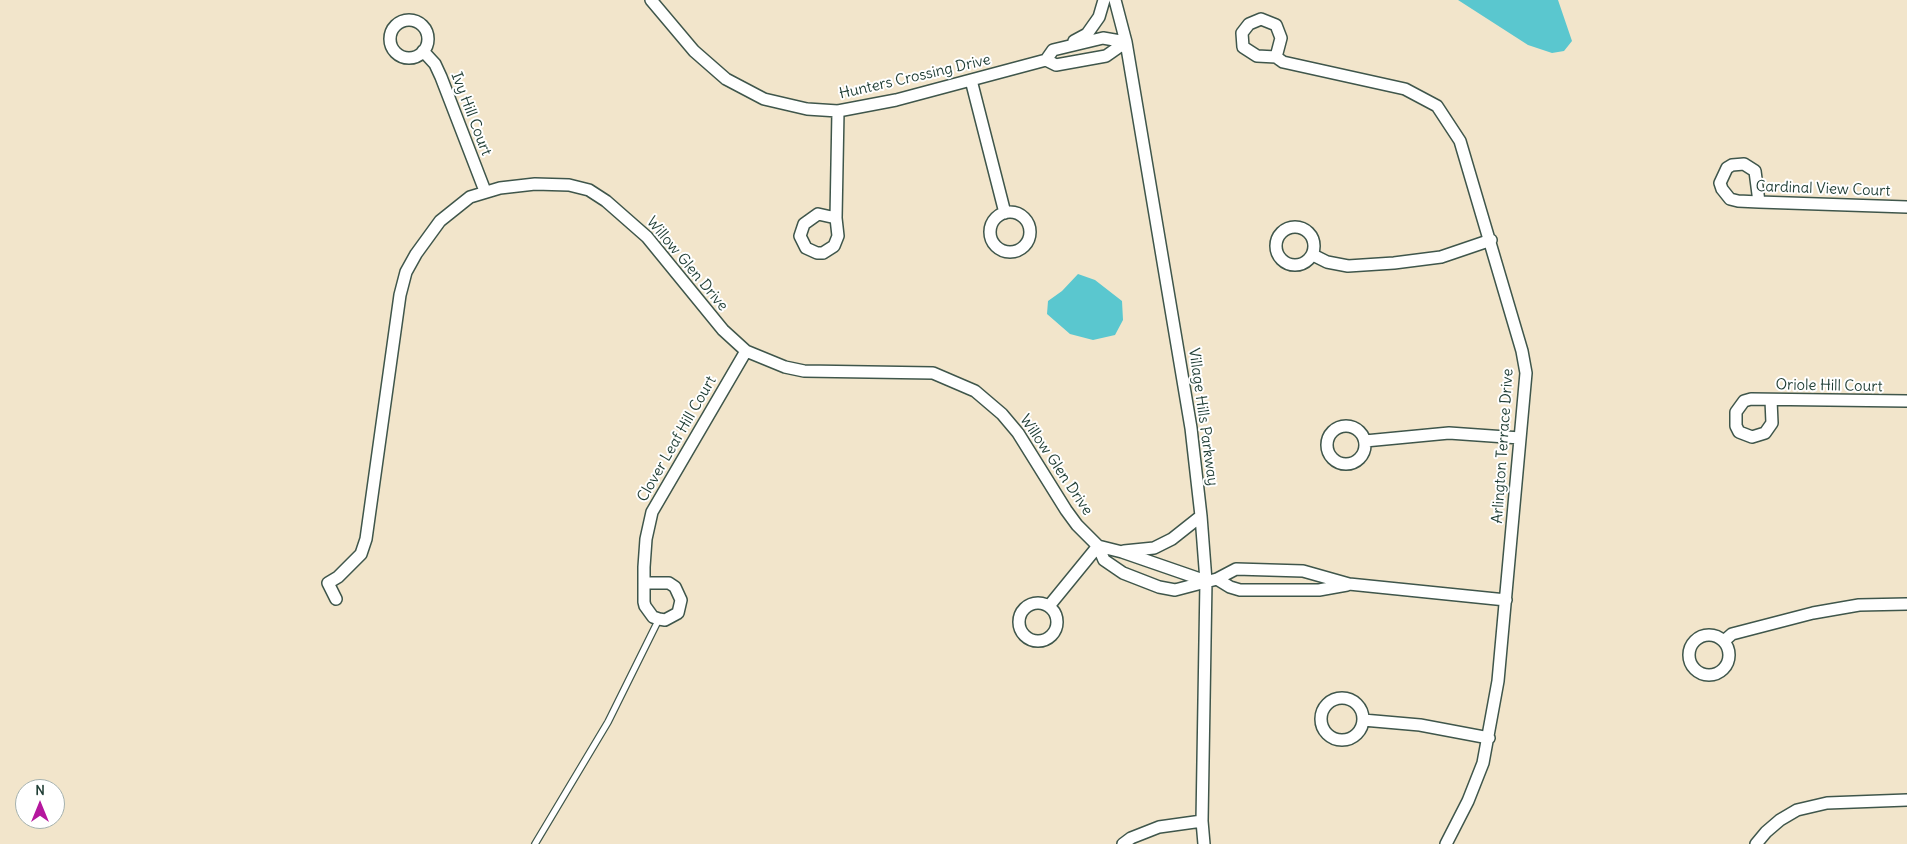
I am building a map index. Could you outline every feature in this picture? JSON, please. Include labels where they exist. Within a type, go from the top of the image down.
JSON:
[{"type":"street","name":"Hunters Crossing Drive","points":[[651,0],[694,51],[726,79],[771,101],[806,109],[838,111],[896,100],[1046,60],[1053,50],[1103,38],[1126,42]]},
{"type":"street","name":"Hunters Crossing Drive","points":[[1063,48],[1087,34],[1099,17],[1104,0]]},
{"type":"street","name":"Village Hills Parkway","points":[[1115,0],[1126,42],[1191,428],[1201,516],[1211,580],[1202,821],[1204,844]]},
{"type":"street","name":"Hunters Crossing Drive","points":[[1046,60],[1056,65],[1106,56],[1126,42]]},
{"type":"street","name":"Ivy Hill Court","points":[[423,51],[436,64],[442,76],[484,191]]},
{"type":"street","name":"Arlington Terrace Drive","points":[[1276,57],[1283,62],[1405,90],[1437,106],[1460,141],[1491,240],[1526,373],[1498,682],[1489,738],[1483,763],[1468,801],[1446,844]]},
{"type":"street","points":[[971,80],[1005,213]]},
{"type":"street","points":[[837,224],[838,111]]},
{"type":"street","name":"Cardinal View Court","points":[[1759,202],[1755,171],[1750,167],[1739,164],[1727,168],[1720,183],[1725,195],[1738,201],[1759,202],[1907,207]]},
{"type":"street","name":"Willow Glen Drive","points":[[336,599],[328,582],[338,578],[361,554],[366,539],[400,294],[406,272],[416,254],[440,221],[470,196],[484,191],[535,184],[569,185],[589,190],[606,201],[647,237],[723,330],[746,351],[804,372],[933,373],[974,391],[1002,414],[1018,433],[1077,525],[1098,546],[1104,560],[1122,573],[1159,587],[1182,590],[1236,569],[1303,571],[1349,584]]},
{"type":"street","points":[[1312,255],[1327,262],[1348,266],[1371,265],[1441,257],[1491,240]]},
{"type":"street","name":"Clover Leaf Hill Court","points":[[658,619],[648,612],[645,606],[644,582],[646,539],[656,502],[746,351]]},
{"type":"street","name":"Oriole Hill Court","points":[[1771,400],[1772,423],[1765,433],[1752,437],[1740,432],[1735,419],[1739,406],[1751,399],[1907,402]]},
{"type":"street","points":[[1365,441],[1449,434],[1520,438]]},
{"type":"street","points":[[1122,552],[1154,548],[1172,539],[1201,516]]},
{"type":"street","points":[[1049,606],[1098,546],[1240,590],[1319,590],[1349,584],[1506,600]]},
{"type":"street","points":[[644,582],[669,584],[679,592],[681,607],[678,613],[665,620],[658,619]]},
{"type":"street","points":[[1724,641],[1732,634],[1813,613],[1858,604],[1907,604]]},
{"type":"street","points":[[1363,720],[1420,725],[1489,738]]},
{"type":"street","points":[[1756,844],[1766,832],[1797,810],[1827,803],[1907,800]]},
{"type":"street","points":[[1123,844],[1131,838],[1159,827],[1202,821]]},
{"type":"lane","points":[[535,844],[608,722],[658,619]]},
{"type":"water","points":[[1458,0],[1558,0],[1572,41],[1564,51],[1552,53],[1528,45]]},
{"type":"water","points":[[1078,274],[1095,280],[1122,301],[1123,320],[1115,335],[1093,340],[1070,334],[1047,314],[1048,301],[1062,291]]}]
